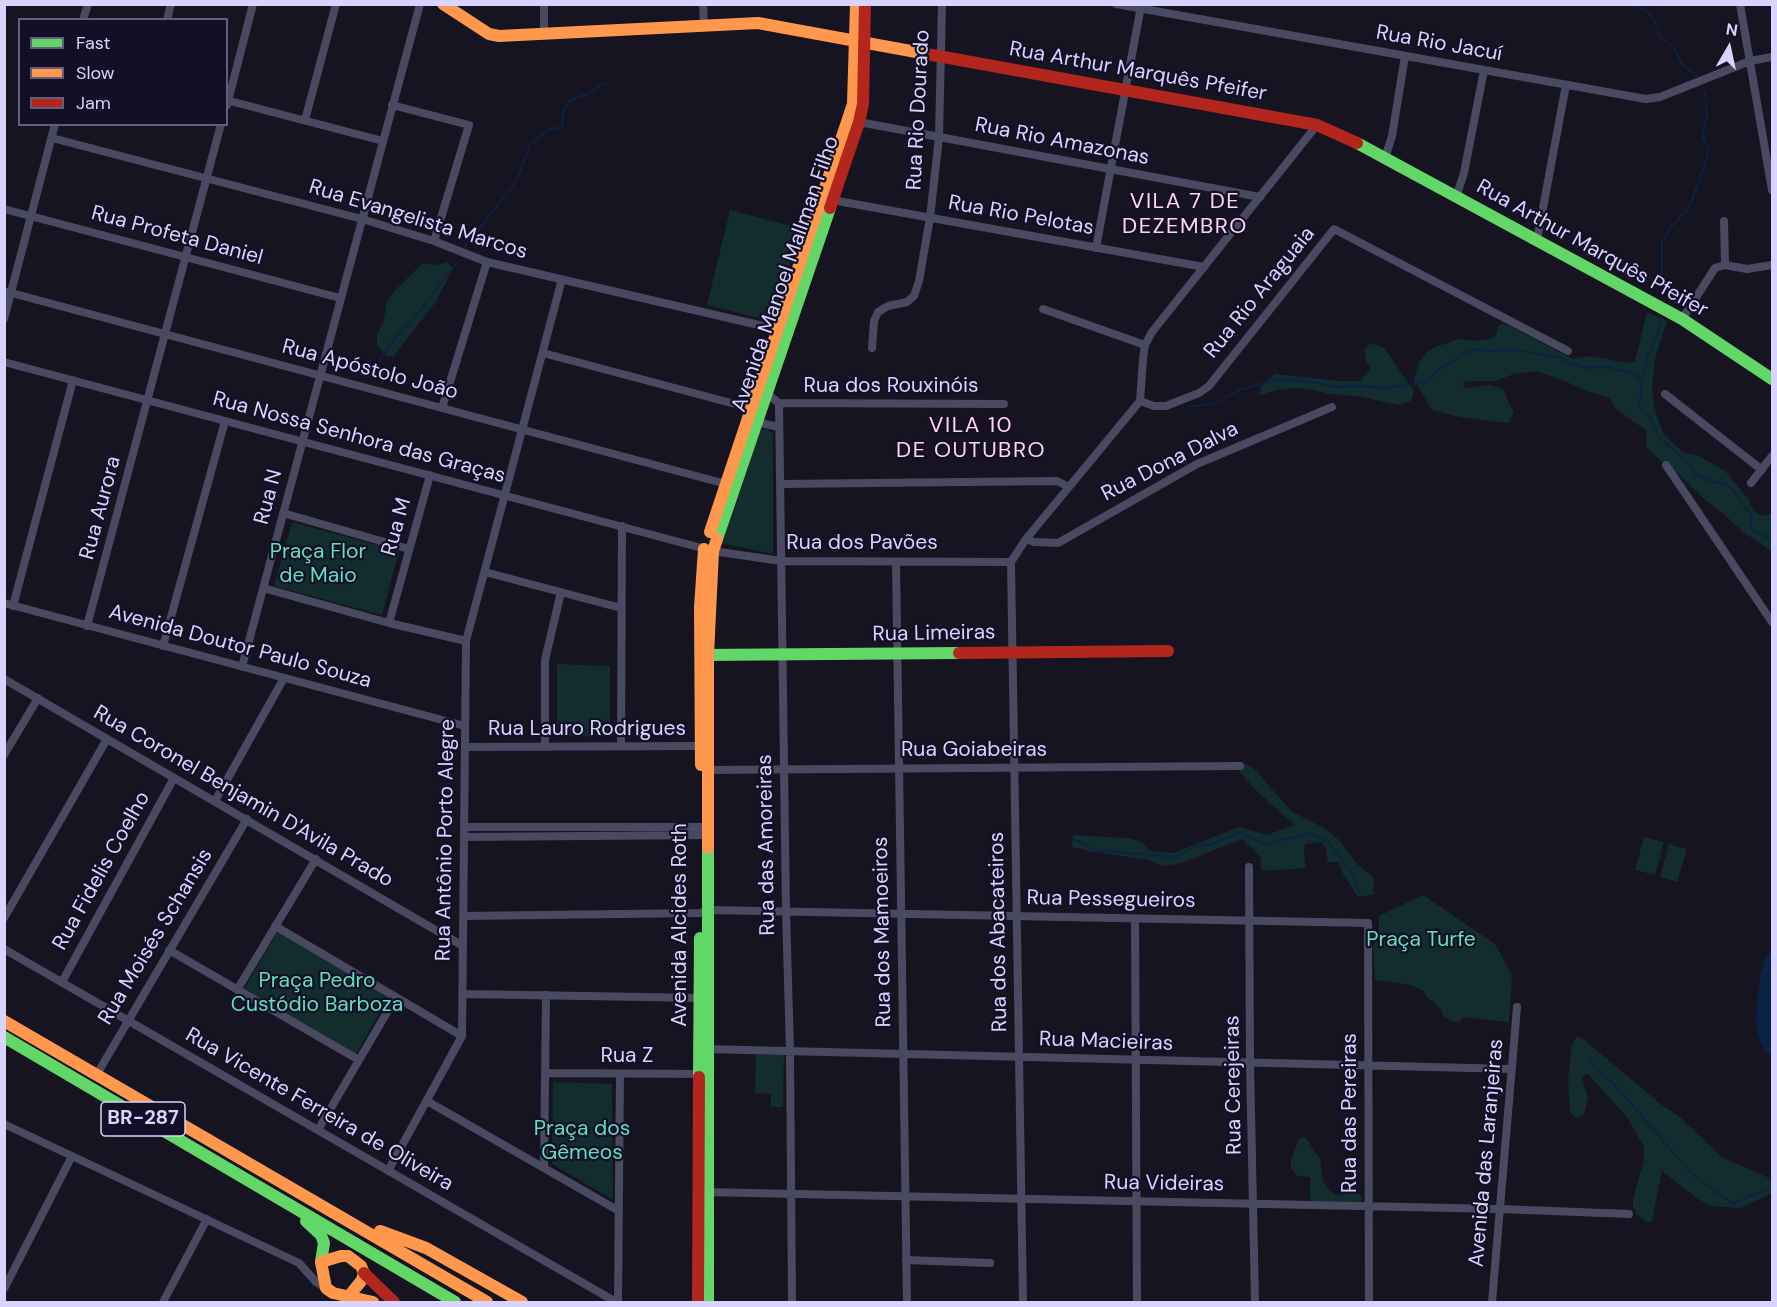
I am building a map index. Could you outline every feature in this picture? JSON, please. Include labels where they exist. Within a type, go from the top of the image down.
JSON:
[{"type":"main road","name":"Rua Arthur Marquês Pfeifer","points":[[443,4],[465,11],[489,34],[499,36],[758,22],[1317,125],[1385,158],[1682,319],[1773,379]]},
{"type":"main road","name":"Avenida Manoel Mallman Filho","points":[[709,549],[726,484],[750,408],[761,392],[832,200],[858,122],[862,104],[856,4]]},
{"type":"main road","name":"Avenida Manoel Mallman Filho","points":[[709,549],[756,422],[777,329],[853,104],[864,4]]},
{"type":"main road","name":"Avenida Alcides Roth","points":[[698,1302],[703,1192],[705,911],[704,655],[700,608],[709,549]]},
{"type":"main road","name":"Rua Limeiras","points":[[704,655],[1168,651]]},
{"type":"main road","name":"Avenida Alcides Roth","points":[[705,746],[709,770],[705,831]]},
{"type":"main road","name":"BR-287","points":[[4,1021],[487,1302]]},
{"type":"main road","name":"BR-287","points":[[4,1037],[455,1302]]},
{"type":"main road","name":"Avenida Alcides Roth","points":[[703,1192],[708,1302]]},
{"type":"main road","points":[[282,1199],[321,1235],[324,1243],[321,1262],[329,1295],[350,1296],[373,1302]]},
{"type":"main road","name":"BR-287","points":[[359,1227],[381,1231],[426,1248],[522,1302]]},
{"type":"main road","points":[[321,1262],[348,1256],[361,1266],[364,1273],[394,1302]]},
{"type":"main road","points":[[350,1296],[359,1286],[364,1273]]},
{"type":"street","points":[[228,98],[253,4]]},
{"type":"street","points":[[305,120],[336,4]]},
{"type":"street","name":"Rua N","points":[[242,667],[420,4]]},
{"type":"street","points":[[544,4],[544,34]]},
{"type":"street","points":[[703,4],[704,25]]},
{"type":"street","name":"Rua Rio Dourado","points":[[872,348],[874,321],[878,312],[888,306],[907,302],[914,296],[919,281],[930,218],[939,137],[942,4]]},
{"type":"street","name":"Rua Rio Jacuí","points":[[1116,4],[1646,99],[1660,97],[1750,61],[1773,57]]},
{"type":"street","points":[[1740,4],[1768,139],[1773,190]]},
{"type":"street","points":[[1096,248],[1141,7]]},
{"type":"street","points":[[1385,158],[1392,136],[1405,56]]},
{"type":"street","points":[[1456,196],[1464,173],[1484,70]]},
{"type":"street","points":[[1537,240],[1566,85]]},
{"type":"street","points":[[228,102],[383,141]]},
{"type":"street","points":[[393,105],[469,124],[434,241]]},
{"type":"street","name":"Rua Rio Amazonas","points":[[858,122],[1260,197]]},
{"type":"street","points":[[1011,562],[1026,539],[1140,401],[1145,345],[1152,332],[1317,125]]},
{"type":"street","points":[[4,319],[8,292],[55,126]]},
{"type":"street","name":"Rua Aurora","points":[[87,626],[220,126]]},
{"type":"street","name":"Rua Evangelista Marcos","points":[[52,138],[362,219],[434,241],[487,262],[777,329]]},
{"type":"street","name":"Rua Rio Pelotas","points":[[832,200],[1204,267]]},
{"type":"street","name":"Rua Profeta Daniel","points":[[4,209],[340,298]]},
{"type":"street","points":[[1724,221],[1725,265]]},
{"type":"street","name":"Rua Rio Araguaia","points":[[1140,401],[1154,406],[1166,406],[1199,393],[1209,386],[1334,229],[1568,351]]},
{"type":"street","points":[[442,408],[487,262]]},
{"type":"street","points":[[1682,319],[1715,268],[1725,265],[1747,269],[1773,265]]},
{"type":"street","name":"Rua Antônio Porto Alegre","points":[[388,1171],[462,1036],[466,641],[562,279]]},
{"type":"street","name":"Rua Apóstolo João","points":[[8,292],[726,484]]},
{"type":"street","points":[[1043,309],[1145,345]]},
{"type":"street","points":[[543,353],[750,408]]},
{"type":"street","name":"Rua Nossa Senhora das Graças","points":[[4,362],[709,549]]},
{"type":"street","points":[[9,605],[73,380]]},
{"type":"street","points":[[761,392],[779,403]]},
{"type":"street","points":[[1665,394],[1762,470]]},
{"type":"street","name":"Rua dos Rouxinóis","points":[[779,403],[1004,404]]},
{"type":"street","name":"Rua das Amoreiras","points":[[779,403],[792,1302]]},
{"type":"street","name":"Rua Dona Dalva","points":[[1026,539],[1034,542],[1058,543],[1197,464],[1332,407]]},
{"type":"street","points":[[163,646],[225,420]]},
{"type":"street","points":[[756,422],[779,426]]},
{"type":"street","points":[[1751,483],[1773,456]]},
{"type":"street","points":[[1666,465],[1770,618]]},
{"type":"street","name":"Rua M","points":[[389,623],[430,475]]},
{"type":"street","points":[[780,484],[1057,481],[1069,487]]},
{"type":"street","points":[[283,513],[409,549]]},
{"type":"street","points":[[621,746],[622,526]]},
{"type":"street","name":"Rua dos Pavões","points":[[709,549],[781,561],[1011,562]]},
{"type":"street","name":"Rua dos Mamoeiros","points":[[896,562],[907,1302]]},
{"type":"street","name":"Rua dos Abacateiros","points":[[1011,562],[1023,1302]]},
{"type":"street","points":[[485,572],[621,609]]},
{"type":"street","points":[[263,588],[389,623],[466,641]]},
{"type":"street","points":[[545,747],[546,660],[561,592]]},
{"type":"street","name":"Avenida Doutor Paulo Souza","points":[[9,605],[465,726]]},
{"type":"street","points":[[215,801],[284,678]]},
{"type":"street","name":"Rua Coronel Benjamin D'Avila Prado","points":[[4,679],[463,946]]},
{"type":"street","points":[[4,755],[38,699]]},
{"type":"street","points":[[4,918],[107,739]]},
{"type":"street","name":"Rua Lauro Rodrigues","points":[[465,747],[705,746]]},
{"type":"street","name":"Rua Goiabeiras","points":[[709,770],[1240,766]]},
{"type":"street","name":"Rua Fidelis Coelho","points":[[62,982],[174,778]]},
{"type":"street","name":"Rua Moisés Schansis","points":[[97,1074],[247,819]]},
{"type":"street","points":[[464,827],[587,831],[705,831]]},
{"type":"street","points":[[464,837],[587,831]]},
{"type":"street","points":[[237,990],[316,859]]},
{"type":"street","name":"Rua Cerejeiras","points":[[1250,867],[1250,1063],[1255,1302]]},
{"type":"street","name":"Rua Pessegueiros","points":[[464,916],[786,911],[1368,923]]},
{"type":"street","points":[[1135,919],[1137,1302]]},
{"type":"street","name":"Rua das Pereiras","points":[[1368,923],[1369,1302]]},
{"type":"street","points":[[275,926],[462,1036]]},
{"type":"street","name":"Rua Vicente Ferreira de Oliveira","points":[[4,949],[617,1302]]},
{"type":"street","points":[[169,950],[359,1060]]},
{"type":"street","points":[[463,994],[704,998]]},
{"type":"street","points":[[544,1168],[546,995]]},
{"type":"street","points":[[318,1130],[396,997]]},
{"type":"street","name":"Avenida das Laranjeiras","points":[[1492,1302],[1517,1007]]},
{"type":"street","name":"Rua Macieiras","points":[[704,1048],[1512,1069]]},
{"type":"street","name":"Rua Z","points":[[545,1073],[704,1074]]},
{"type":"street","points":[[617,1302],[620,1074]]},
{"type":"street","points":[[427,1101],[619,1211]]},
{"type":"street","points":[[4,1124],[299,1263],[329,1295]]},
{"type":"street","points":[[4,1289],[72,1156]]},
{"type":"street","name":"Rua Videiras","points":[[703,1192],[1500,1209],[1629,1214]]},
{"type":"street","points":[[164,1302],[207,1219]]},
{"type":"street","points":[[906,1260],[990,1263]]},
{"type":"street","points":[[299,1263],[321,1262]]},
{"type":"green space","points":[[730,210],[802,229],[771,321],[707,305]]},
{"type":"green space","points":[[448,262],[453,269],[435,303],[396,353],[393,356],[387,356],[377,345],[377,333],[383,324],[387,302],[393,292],[423,263],[435,265]]},
{"type":"green space","points":[[1647,312],[1667,321],[1655,358],[1652,385],[1654,408],[1664,435],[1684,453],[1699,456],[1726,472],[1758,514],[1762,516],[1772,513],[1772,552],[1745,534],[1646,447],[1647,431],[1616,409],[1609,398],[1537,371],[1514,374],[1495,381],[1467,381],[1462,384],[1466,388],[1491,385],[1504,390],[1514,411],[1509,423],[1459,417],[1432,410],[1414,380],[1419,362],[1428,351],[1459,339],[1473,341],[1492,339],[1501,324],[1508,325],[1572,359],[1589,356],[1629,363],[1635,361]]},
{"type":"green space","points":[[1372,343],[1384,348],[1414,391],[1411,401],[1399,405],[1356,396],[1296,388],[1259,395],[1261,386],[1275,374],[1360,381],[1371,368],[1366,361],[1364,349]]},
{"type":"green space","points":[[767,429],[773,433],[773,554],[720,543],[759,431]]},
{"type":"green space","name":"Praça Flor de Maio","points":[[292,522],[399,551],[382,615],[274,586]]},
{"type":"green space","points":[[557,664],[610,666],[610,736],[557,736]]},
{"type":"green space","points":[[1244,764],[1258,773],[1291,811],[1324,828],[1339,840],[1357,864],[1373,877],[1374,894],[1358,897],[1343,874],[1339,862],[1328,862],[1325,846],[1321,842],[1305,844],[1306,868],[1261,871],[1261,857],[1242,839],[1182,863],[1163,866],[1149,860],[1072,847],[1073,835],[1128,838],[1141,842],[1150,851],[1173,853],[1239,827],[1267,835],[1294,825],[1239,771]]},
{"type":"green space","points":[[1644,837],[1664,842],[1655,875],[1635,870]]},
{"type":"green space","points":[[1669,844],[1687,849],[1677,882],[1660,877]]},
{"type":"green space","name":"Praça Turfe","points":[[1423,895],[1495,944],[1512,975],[1509,1022],[1462,1017],[1460,1022],[1451,1021],[1442,1015],[1442,1011],[1427,998],[1424,991],[1411,985],[1375,980],[1373,945],[1379,929],[1379,916]]},
{"type":"green space","name":"Praça Pedro Custódio Barboza","points":[[277,932],[389,997],[356,1054],[244,989]]},
{"type":"green space","points":[[1577,1037],[1582,1038],[1663,1106],[1680,1117],[1722,1157],[1769,1178],[1772,1182],[1772,1193],[1741,1208],[1712,1206],[1698,1199],[1662,1171],[1652,1221],[1648,1222],[1637,1215],[1633,1208],[1633,1199],[1644,1160],[1644,1147],[1627,1117],[1587,1073],[1582,1078],[1588,1097],[1584,1114],[1576,1117],[1570,1112],[1568,1078],[1572,1044]]},
{"type":"green space","points":[[756,1055],[784,1055],[783,1107],[771,1107],[771,1094],[755,1093]]},
{"type":"green space","name":"Praça dos Gêmeos","points":[[553,1082],[612,1084],[613,1200],[552,1164]]},
{"type":"green space","points":[[1305,1137],[1320,1159],[1323,1182],[1329,1189],[1335,1195],[1358,1193],[1362,1196],[1362,1200],[1359,1202],[1312,1201],[1310,1177],[1297,1176],[1291,1168],[1291,1160],[1299,1139]]},
{"type":"water","points":[[1772,950],[1772,1055],[1765,1053],[1758,1035],[1756,1017],[1760,975],[1765,959]]},
{"type":"waterway","points":[[1634,4],[1649,13],[1657,25],[1660,37],[1673,47],[1682,64],[1696,76]]},
{"type":"waterway","points":[[465,246],[516,182],[530,145],[548,130],[562,127],[563,112],[570,100],[587,94],[606,82]]},
{"type":"waterway","points":[[1662,291],[1662,242],[1671,227],[1689,208],[1707,159],[1708,148],[1702,135],[1707,115],[1705,93]]},
{"type":"waterway","points":[[379,363],[388,346],[426,304],[456,263]]},
{"type":"waterway","points":[[1642,381],[1648,356],[1661,324]]},
{"type":"waterway","points":[[1189,407],[1217,403],[1239,390],[1279,379],[1320,383],[1333,387],[1387,388],[1429,381],[1436,371],[1473,349],[1518,350],[1561,358],[1587,368],[1608,367],[1636,375],[1639,378],[1642,383],[1639,407],[1649,416],[1660,438],[1686,460],[1695,474],[1727,485],[1734,491],[1751,515],[1751,529],[1772,540]]},
{"type":"waterway","points":[[1075,840],[1096,851],[1177,858],[1195,846],[1210,845],[1241,832],[1264,845],[1309,833],[1329,843],[1352,874],[1359,892]]},
{"type":"waterway","points":[[1588,1060],[1613,1083],[1692,1174],[1733,1204],[1754,1194],[1772,1190]]},
{"type":"traffic: fast","points":[[1357,143],[1682,319],[1772,379]]},
{"type":"traffic: fast","points":[[717,539],[830,208]]},
{"type":"traffic: fast","points":[[701,655],[959,653]]},
{"type":"traffic: fast","points":[[708,848],[708,1302]]},
{"type":"traffic: fast","points":[[699,1077],[700,938]]},
{"type":"traffic: fast","points":[[4,1037],[455,1302]]},
{"type":"traffic: fast","points":[[306,1221],[321,1235],[324,1243],[321,1262]]},
{"type":"traffic: slow","points":[[443,4],[489,34],[499,36],[758,23],[927,54]]},
{"type":"traffic: slow","points":[[710,532],[853,104],[856,4]]},
{"type":"traffic: slow","points":[[708,848],[708,655],[713,551],[717,539]]},
{"type":"traffic: slow","points":[[701,765],[700,608],[704,549]]},
{"type":"traffic: slow","points":[[4,1021],[487,1302]]},
{"type":"traffic: slow","points":[[380,1231],[426,1248],[522,1302]]},
{"type":"traffic: slow","points":[[349,1296],[362,1280],[364,1273],[361,1266],[348,1256],[321,1262],[326,1288],[333,1293],[373,1302]]},
{"type":"traffic: jam","points":[[830,208],[863,104],[865,4]]},
{"type":"traffic: jam","points":[[927,54],[1317,125],[1357,143]]},
{"type":"traffic: jam","points":[[959,653],[1168,651]]},
{"type":"traffic: jam","points":[[698,1302],[699,1077]]},
{"type":"traffic: jam","points":[[364,1273],[394,1302]]},
{"type":"district","name":"VILA 7 DE DEZEMBRO","points":[[1185,214]]},
{"type":"district","name":"VILA 10 DE OUTUBRO","points":[[971,438]]}]
